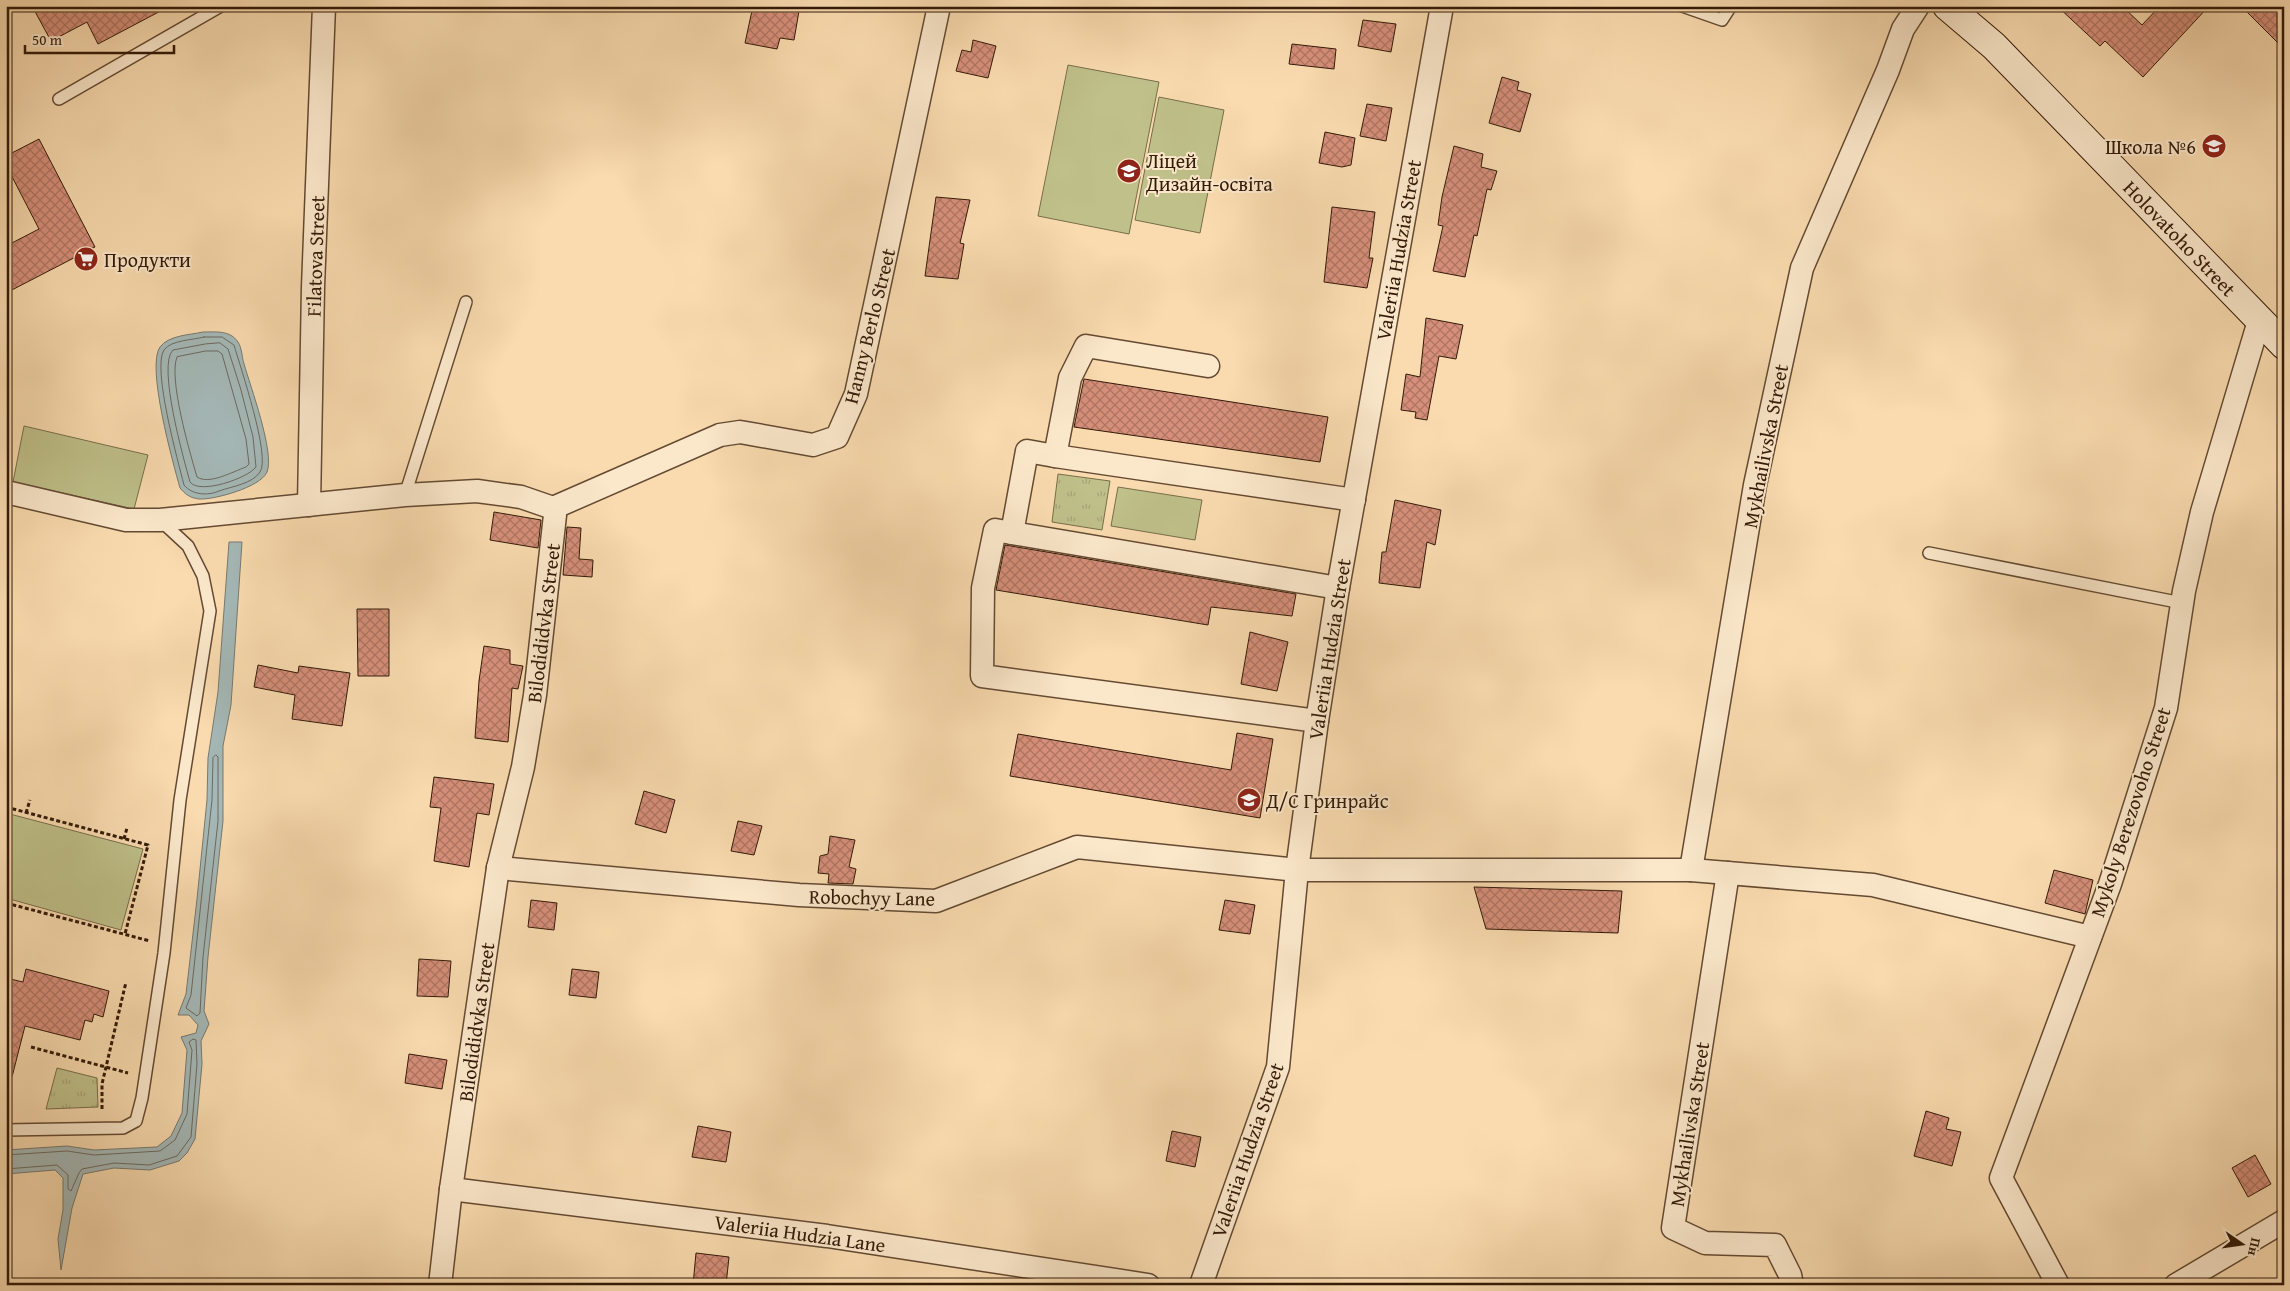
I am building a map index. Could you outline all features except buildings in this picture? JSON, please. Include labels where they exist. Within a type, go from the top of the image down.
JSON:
[{"type":"main road","name":"Holovatoho Street","points":[[1955,8],[2284,345]]},
{"type":"street","name":"Filatova Street","points":[[309,505],[313,287],[324,6]]},
{"type":"street","name":"Hanny Berlo Street","points":[[554,508],[720,435],[740,432],[813,445],[837,437],[856,394],[939,6]]},
{"type":"street","name":"Valeriia Hudzia Street","points":[[1201,1285],[1278,1067],[1297,870],[1317,721],[1338,588],[1442,6]]},
{"type":"street","name":"Mykhailivska Street","points":[[1691,870],[1755,485],[1802,268],[1888,70],[1902,29],[1918,6]]},
{"type":"street","name":"Mykoly Berezovoho Street","points":[[2058,1285],[2001,1178],[2110,884],[2166,708],[2182,603],[2202,512],[2259,321]]},
{"type":"street","points":[[1055,456],[1070,378],[1086,346],[1208,366]]},
{"type":"street","points":[[1012,533],[1027,451],[1354,500]]},
{"type":"street","points":[[6,492],[126,520],[160,520],[405,495],[477,491],[521,497],[554,508]]},
{"type":"street","name":"Bilodididvka Street","points":[[440,1285],[451,1189],[498,868],[523,766],[535,695],[556,515],[554,508]]},
{"type":"street","points":[[1317,721],[982,676],[983,588],[996,530],[1338,588]]},
{"type":"street","name":"Robochyy Lane","points":[[498,868],[798,896],[936,901],[1077,847],[1297,870],[1691,870]]},
{"type":"street","points":[[1691,870],[1873,885],[2090,936]]},
{"type":"street","name":"Mykhailivska Street","points":[[1728,873],[1673,1228],[1705,1243],[1775,1245],[1790,1275],[1792,1285]]},
{"type":"street","name":"Valeriia Hudzia Lane","points":[[451,1189],[827,1236],[1148,1285]]},
{"type":"street","points":[[2176,1285],[2284,1221]]},
{"type":"lane","points":[[58,99],[221,6]]},
{"type":"lane","points":[[1682,6],[1722,20],[1731,6]]},
{"type":"lane","points":[[405,495],[466,302]]},
{"type":"lane","points":[[6,1130],[123,1128],[136,1121],[142,1098],[164,953],[180,800],[210,611],[203,576],[188,546],[160,520]]},
{"type":"lane","points":[[1929,554],[2182,603]]},
{"type":"path","points":[[26,813],[30,800]]},
{"type":"path","points":[[6,807],[148,845],[125,934]]},
{"type":"path","points":[[124,839],[127,828]]},
{"type":"path","points":[[6,903],[150,941]]},
{"type":"path","points":[[102,1110],[102,1084],[126,982]]},
{"type":"path","points":[[31,1047],[128,1073]]},
{"type":"green space","points":[[1068,65],[1159,82],[1129,234],[1038,216]]},
{"type":"green space","points":[[1159,97],[1224,110],[1200,233],[1135,220]]},
{"type":"green space","points":[[24,426],[148,455],[134,509],[13,482]]},
{"type":"green space","points":[[1058,474],[1110,481],[1102,530],[1052,522]]},
{"type":"green space","points":[[1118,487],[1202,500],[1195,540],[1111,526]]},
{"type":"green space","points":[[6,813],[143,849],[121,930],[6,898]]},
{"type":"green space","points":[[57,1068],[97,1078],[98,1107],[46,1109]]},
{"type":"water","points":[[203,332],[218,332],[231,335],[239,344],[265,435],[269,463],[267,472],[256,483],[226,495],[199,499],[193,498],[180,488],[162,415],[156,374],[157,357],[160,347],[164,343],[180,336]]},
{"type":"water","points":[[229,542],[242,542],[231,705],[223,746],[223,821],[204,1011],[209,1024],[201,1041],[202,1064],[195,1139],[187,1153],[179,1161],[150,1170],[114,1168],[83,1174],[72,1208],[61,1270],[58,1239],[63,1210],[63,1178],[55,1170],[6,1174],[6,1150],[67,1146],[94,1150],[157,1147],[171,1136],[182,1113],[187,1050],[181,1037],[196,1033],[198,1025],[189,1015],[178,1015],[186,994],[197,899],[207,800],[208,758],[218,692]]},
{"type":"place","name":"Школа №6","points":[[2214,146]]},
{"type":"place","name":"Ліцей Дизайн-освіта","points":[[1129,171]]},
{"type":"place","name":"Продукти","points":[[86,259]]},
{"type":"place","name":"Д/С Гринрайс","points":[[1249,800]]}]
